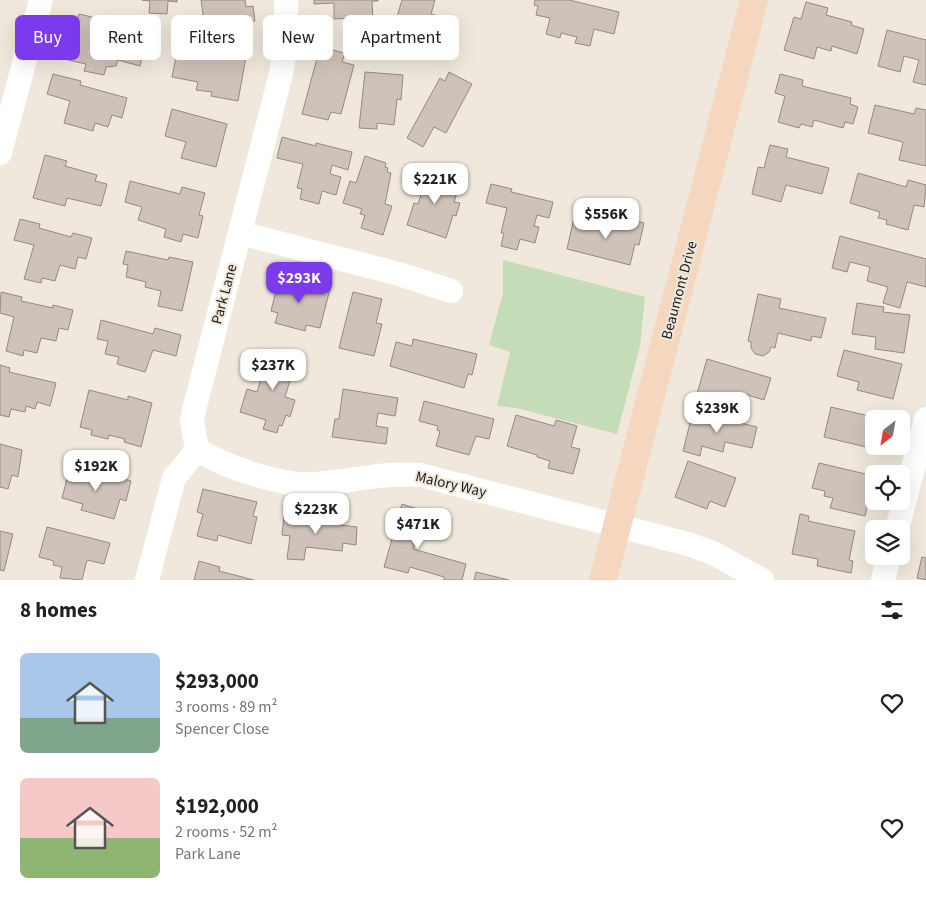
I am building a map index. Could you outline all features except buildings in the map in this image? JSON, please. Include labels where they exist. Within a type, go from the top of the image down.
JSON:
[{"type":"street","points":[[0,153],[40,0]]},
{"type":"street","name":"Park Lane","points":[[197,450],[192,422],[194,410],[281,74],[286,44],[286,0]]},
{"type":"street","name":"Beaumont Drive","points":[[604,580],[754,0]]},
{"type":"street","points":[[240,233],[399,274],[451,291]]},
{"type":"street","points":[[899,520],[926,419]]},
{"type":"street","points":[[147,580],[174,478],[197,450]]},
{"type":"street","name":"Malory Way","points":[[197,450],[228,466],[294,482],[312,484],[393,474],[420,475],[688,544],[728,561],[762,580]]},
{"type":"street","points":[[883,580],[887,565]]},
{"type":"green space","points":[[503,260],[645,297],[640,346],[617,434],[516,408],[497,406],[510,352],[489,345],[503,293]]}]
